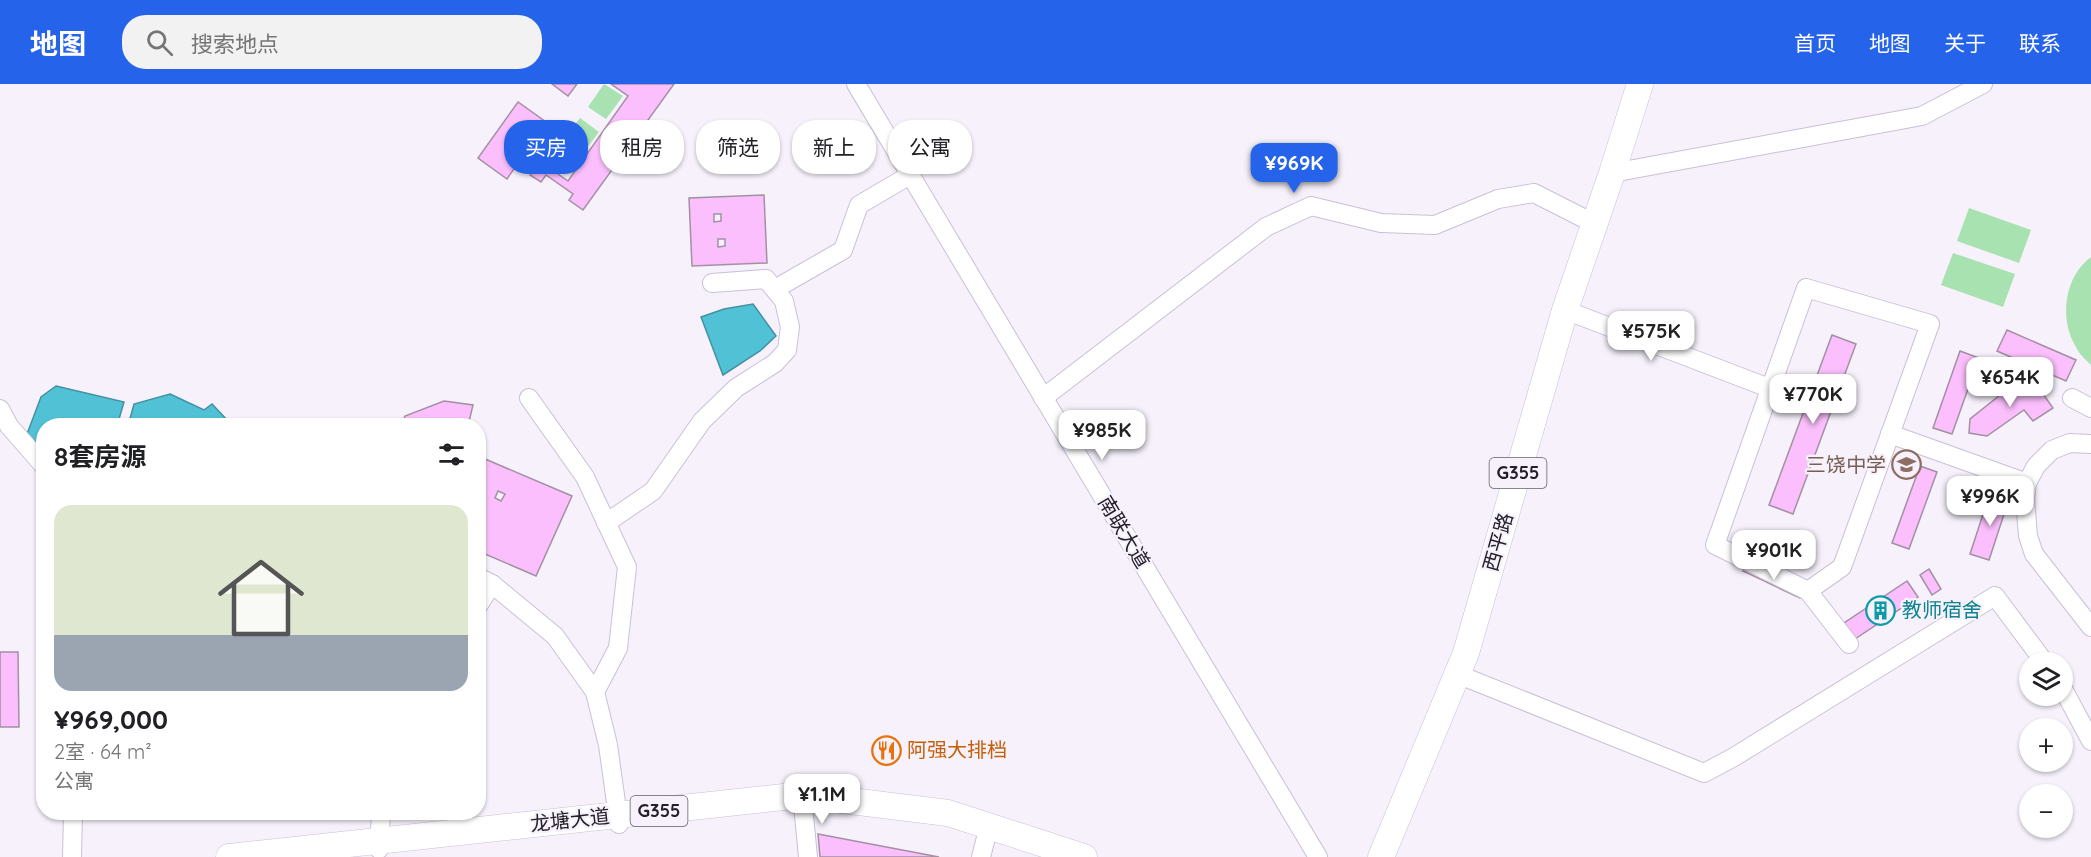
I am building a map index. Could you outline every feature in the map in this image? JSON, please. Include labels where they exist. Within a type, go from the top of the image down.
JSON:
[{"type":"highway","name":"西平路","points":[[1381,857],[1466,653],[1565,310],[1640,84]]},
{"type":"highway","name":"龙塘大道","points":[[229,857],[379,845],[802,800],[946,820],[986,839],[1061,857]]},
{"type":"highway","name":"龙塘大道","points":[[986,839],[1084,857]]},
{"type":"highway","name":"龙塘大道","points":[[307,857],[379,845]]},
{"type":"street","name":"南联大道","points":[[856,84],[1318,857]]},
{"type":"street","points":[[1612,173],[1922,116],[1983,84]]},
{"type":"street","points":[[775,290],[843,250],[859,206],[910,175]]},
{"type":"street","points":[[1043,398],[1266,227],[1311,206],[1381,223],[1435,225],[1498,199],[1533,194],[1595,224]]},
{"type":"street","points":[[606,523],[653,491],[702,421],[736,388],[775,363],[787,350],[790,327],[784,301],[766,279],[712,282]]},
{"type":"street","points":[[1808,591],[1842,567],[1930,324],[1806,288],[1715,545],[1808,591],[1849,644]]},
{"type":"street","points":[[1565,310],[1769,388]]},
{"type":"street","points":[[530,398],[585,477],[627,567],[618,648],[595,692]]},
{"type":"street","points":[[2072,398],[2091,408]]},
{"type":"street","points":[[0,409],[9,426],[36,457]]},
{"type":"street","points":[[1890,434],[2027,483]]},
{"type":"street","points":[[2091,444],[2070,443],[2052,450],[2036,466],[2027,483],[2025,499],[2028,536],[2034,554],[2091,627]]},
{"type":"street","points":[[486,582],[555,636],[595,692],[608,745],[619,820]]},
{"type":"street","points":[[1457,674],[1704,772],[1734,757],[1995,596],[2037,652]]},
{"type":"street","points":[[2072,706],[2091,741]]},
{"type":"street","points":[[802,800],[808,857]]},
{"type":"street","points":[[72,857],[73,820]]},
{"type":"street","points":[[379,845],[381,820]]},
{"type":"green space","points":[[604,84],[623,96],[606,119],[588,107]]},
{"type":"green space","points":[[588,124],[599,132],[588,146]]},
{"type":"green space","points":[[1969,208],[2031,230],[2019,263],[1957,241]]},
{"type":"green space","points":[[1953,253],[2015,274],[2003,307],[1941,285]]},
{"type":"green space","points":[[2091,257],[2091,365],[2079,352],[2071,336],[2066,311],[2070,287],[2075,276]]},
{"type":"water","points":[[753,304],[776,336],[760,351],[723,375],[701,317],[724,309]]},
{"type":"water","points":[[56,386],[124,402],[119,418],[36,418],[36,444],[27,434],[41,397]]},
{"type":"water","points":[[170,394],[204,410],[212,404],[225,418],[130,418],[134,404]]},
{"type":"building","points":[[552,84],[577,84],[568,96]]},
{"type":"building","points":[[611,84],[674,84],[648,120],[611,120],[628,96]]},
{"type":"building","points":[[518,102],[543,120],[505,120]]},
{"type":"building","points":[[504,122],[504,174],[510,174],[507,179],[478,158]]},
{"type":"building","points":[[600,136],[600,174],[609,174],[583,210],[569,200],[573,194],[546,175],[541,182],[530,175],[558,174],[568,181],[573,174],[588,174],[588,153]]},
{"type":"building","points":[[764,195],[767,263],[692,266],[689,198]],"holes":[[[714,214],[721,214],[721,221],[714,222]],[[718,239],[725,239],[725,246],[718,247]]]},
{"type":"building","points":[[2007,330],[2076,360],[2066,381],[1997,351]]},
{"type":"building","points":[[1832,335],[1856,344],[1793,514],[1769,505]]},
{"type":"building","points":[[1960,351],[1979,358],[1952,434],[1933,428]]},
{"type":"building","points":[[2019,380],[2036,384],[2053,408],[2033,421],[2024,410],[1987,436],[1969,433],[1970,419]]},
{"type":"building","points":[[444,401],[473,405],[470,418],[404,418]]},
{"type":"building","points":[[486,459],[572,496],[536,576],[486,554]],"holes":[[[498,491],[505,494],[501,501],[495,498]]]},
{"type":"building","points":[[1920,466],[1937,472],[1909,549],[1892,543]]},
{"type":"building","points":[[1990,493],[2009,499],[1989,560],[1970,554]]},
{"type":"building","points":[[1747,564],[1804,591],[1800,598],[1743,571]]},
{"type":"building","points":[[1929,569],[1941,589],[1932,595],[1920,575]]},
{"type":"building","name":"教师宿舍","points":[[1907,581],[1918,597],[1855,639],[1844,623]]},
{"type":"building","points":[[0,652],[18,652],[19,727],[0,727]]},
{"type":"building","points":[[818,834],[939,857],[820,857]]},
{"type":"place","name":"三饶中学","points":[[1907,465]]},
{"type":"place","name":"教师宿舍","points":[[1881,610]]},
{"type":"place","name":"阿强大排档","points":[[886,750]]}]
